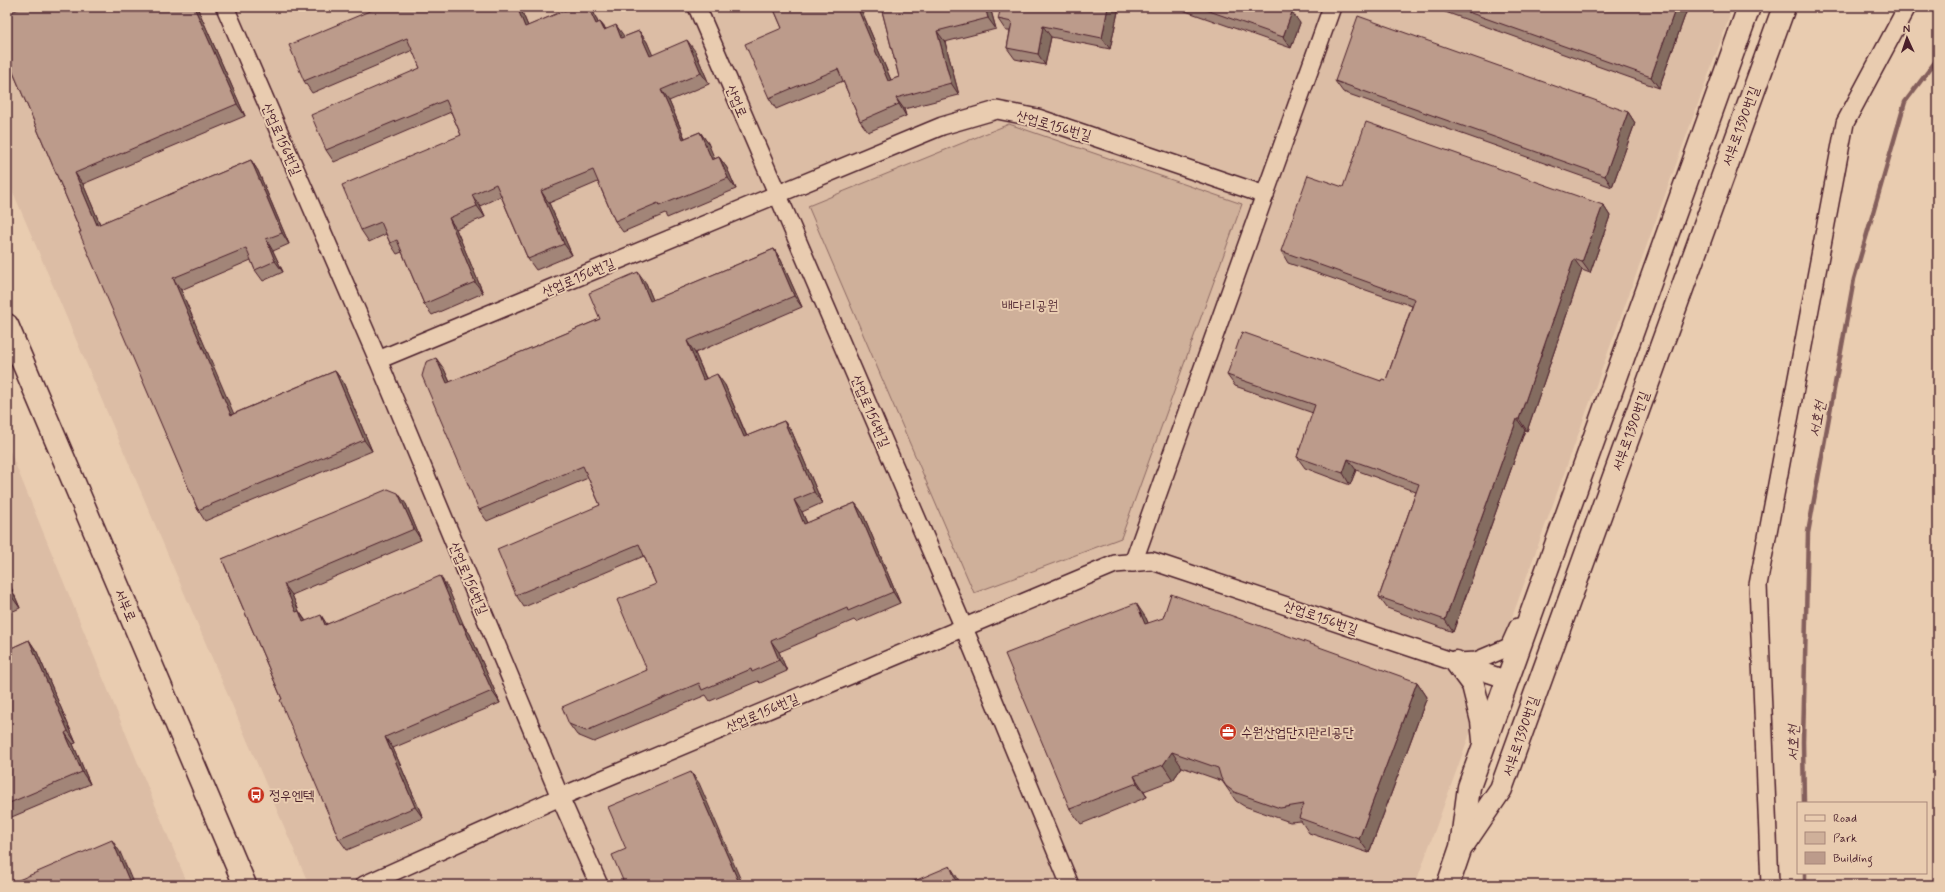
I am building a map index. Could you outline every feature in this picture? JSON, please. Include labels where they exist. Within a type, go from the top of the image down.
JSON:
[{"type":"street","name":"산업로156번길","points":[[225,7],[378,360],[560,797],[599,885]]},
{"type":"street","name":"산업로","points":[[697,7],[778,194]]},
{"type":"street","points":[[1133,563],[1332,7]]},
{"type":"street","name":"서부로1390번길","points":[[1448,885],[1462,847],[1469,787],[1749,7]]},
{"type":"street","name":"서부로1390번길","points":[[1462,847],[1501,789],[1784,7]]},
{"type":"street","points":[[1770,885],[1758,585],[1845,123],[1907,7]]},
{"type":"street","name":"산업로156번길","points":[[378,360],[942,126],[997,110],[1038,118],[1265,195]]},
{"type":"street","name":"산업로156번길","points":[[778,194],[964,628],[1070,885]]},
{"type":"street","name":"서부로","points":[[7,325],[245,885]]},
{"type":"street","name":"산업로156번길","points":[[560,797],[1115,564],[1152,561],[1508,680]]},
{"type":"street","points":[[1456,662],[1476,661],[1509,647],[1549,566]]},
{"type":"street","points":[[1456,662],[1473,685],[1482,721],[1485,744]]},
{"type":"street","points":[[1508,680],[1536,690]]},
{"type":"street","points":[[364,885],[560,797]]},
{"type":"shaded area","points":[[7,7],[1733,7],[1415,885],[309,885],[7,178]]},
{"type":"shaded area","points":[[7,444],[188,885],[7,885]]},
{"type":"green space","name":"배다리공원","points":[[1009,124],[1242,204],[1121,538],[974,593],[808,206]]},
{"type":"building","points":[[23,7],[194,7],[237,104],[75,173],[97,225],[251,160],[282,233],[266,239],[275,261],[255,270],[246,248],[173,278],[231,415],[335,371],[364,440],[198,510],[79,232],[81,232],[7,58],[7,14]]},
{"type":"building","points":[[379,7],[517,7],[525,27],[573,7],[588,7],[596,24],[600,22],[604,30],[616,25],[621,38],[639,31],[650,56],[687,40],[701,73],[661,90],[683,139],[700,132],[712,160],[719,157],[728,178],[659,206],[658,203],[615,221],[593,170],[541,191],[564,244],[528,259],[496,184],[472,195],[477,206],[449,218],[475,282],[424,304],[397,240],[390,243],[381,222],[361,230],[342,185],[461,135],[446,100],[326,150],[311,115],[420,68],[407,38],[304,81],[289,45]]},
{"type":"building","points":[[773,7],[857,7],[888,81],[899,77],[881,7],[985,7],[988,18],[937,31],[951,83],[896,98],[899,104],[860,121],[838,69],[769,98],[745,44],[782,28]]},
{"type":"building","points":[[1001,7],[1108,7],[1102,38],[1043,26],[1038,54],[1007,48],[1012,22],[998,19]]},
{"type":"building","points":[[1198,7],[1278,7],[1292,12],[1283,37]]},
{"type":"building","points":[[1454,7],[1676,7],[1651,77]]},
{"type":"building","points":[[1358,16],[1628,112],[1605,176],[1335,81]]},
{"type":"building","points":[[1366,122],[1603,205],[1582,262],[1574,259],[1519,419],[1517,419],[1445,620],[1379,597],[1419,484],[1348,459],[1343,473],[1297,457],[1315,405],[1227,375],[1242,332],[1381,381],[1382,379],[1386,380],[1415,299],[1281,251],[1308,175],[1343,187]]},
{"type":"building","points":[[774,249],[794,296],[687,341],[703,380],[717,374],[744,437],[784,421],[814,492],[794,500],[804,524],[855,503],[893,592],[848,611],[847,608],[771,641],[779,660],[752,672],[751,669],[702,690],[699,683],[586,731],[569,724],[562,707],[647,670],[617,600],[656,584],[639,544],[516,595],[497,549],[600,505],[583,466],[479,510],[422,376],[426,362],[436,358],[447,383],[600,319],[589,293],[638,272],[650,301]]},
{"type":"building","points":[[388,489],[398,493],[414,529],[284,584],[296,612],[299,611],[303,622],[321,615],[325,625],[440,576],[460,624],[462,623],[492,691],[385,737],[415,807],[339,839],[280,700],[282,699],[222,559]]},
{"type":"building","points":[[7,585],[12,597],[7,599]]},
{"type":"building","name":"수원산업단지관리공단","points":[[1171,594],[1417,682],[1359,839],[1299,818],[1304,804],[1280,808],[1234,792],[1226,786],[1221,778],[1218,768],[1172,752],[1163,765],[1134,776],[1137,783],[1070,809],[1005,654],[1136,603],[1145,624],[1163,618]]},
{"type":"building","points":[[29,640],[68,731],[65,733],[82,772],[7,804],[7,650]]},
{"type":"building","points":[[691,772],[740,885],[625,885],[612,855],[626,849],[608,807]]},
{"type":"building","points":[[112,840],[131,885],[7,885]]},
{"type":"building","points":[[950,866],[958,885],[905,885]]},
{"type":"waterway","name":"서호천","points":[[1804,802],[1803,742],[1808,533],[1854,279],[1905,102],[1938,58]]},
{"type":"waterway","name":"서호천","points":[[1805,874],[1805,885]]},
{"type":"place","name":"수원산업단지관리공단","points":[[1228,732]]},
{"type":"place","name":"정우엔텍","points":[[256,795]]}]
